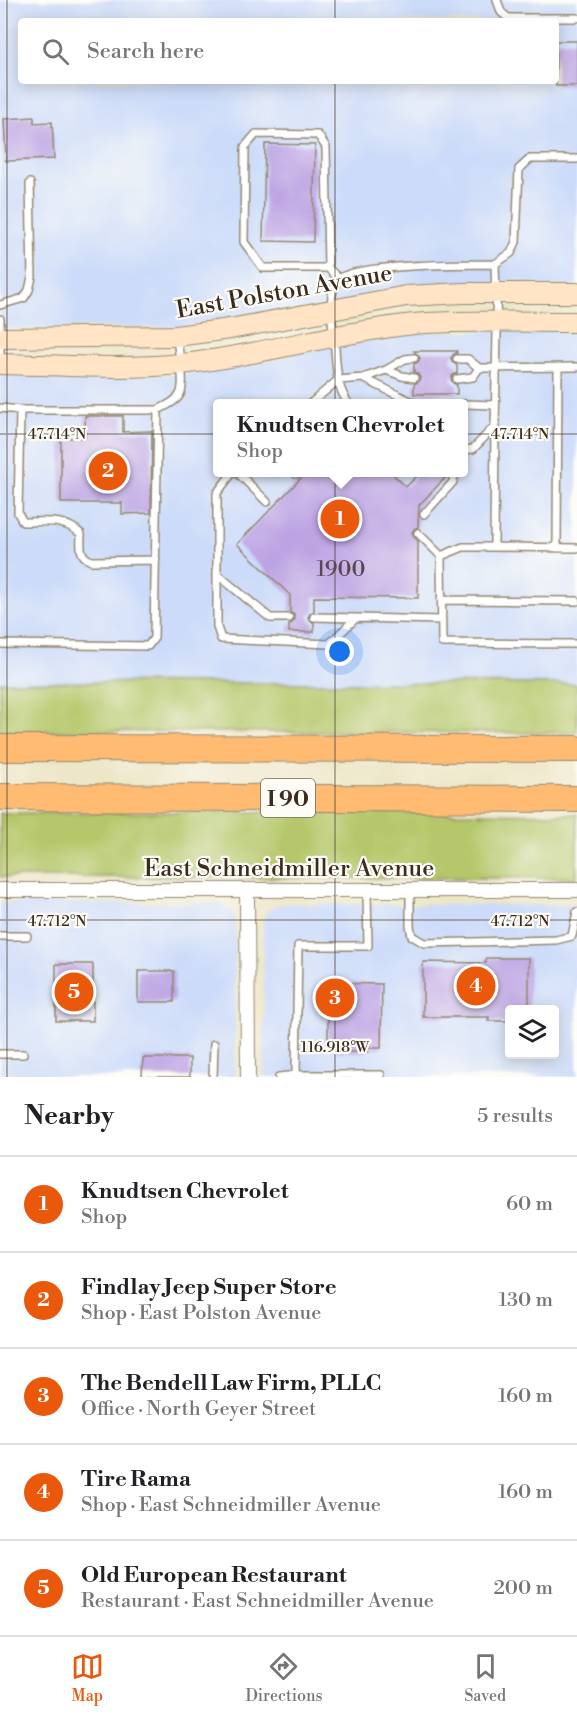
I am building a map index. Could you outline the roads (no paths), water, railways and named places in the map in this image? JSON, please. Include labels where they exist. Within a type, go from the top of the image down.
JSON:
[{"type":"highway","name":"I 90","points":[[0,748],[577,749]]},
{"type":"highway","name":"I 90","points":[[0,797],[577,799]]},
{"type":"street","name":"East Polston Avenue","points":[[0,338],[176,336],[230,329],[406,296],[463,293],[577,293]]},
{"type":"street","points":[[0,364],[136,367],[180,364],[413,324],[577,322]]},
{"type":"street","name":"East Schneidmiller Avenue","points":[[0,890],[577,891]]},
{"type":"street","points":[[247,890],[248,1077]]},
{"type":"lane","points":[[497,0],[501,12],[508,18],[577,18]]},
{"type":"lane","points":[[328,268],[263,267],[244,242],[245,147],[256,134],[318,135],[326,147],[328,268],[338,278]]},
{"type":"lane","points":[[345,399],[338,380],[330,310],[338,278],[346,273],[363,270],[453,264],[495,264],[511,253],[516,242],[519,169],[530,159],[577,159]]},
{"type":"lane","points":[[0,305],[24,298],[29,290],[32,276],[30,183]]},
{"type":"lane","points":[[494,547],[497,322],[495,264]]},
{"type":"lane","points":[[0,319],[0,369]]},
{"type":"lane","points":[[0,408],[158,410],[180,396],[183,383],[176,336]]},
{"type":"lane","points":[[316,399],[338,380],[363,378],[386,370],[405,359],[414,358]]},
{"type":"lane","points":[[457,359],[468,359],[479,368],[577,367]]},
{"type":"lane","points":[[557,548],[558,367]]},
{"type":"lane","points":[[457,378],[473,376],[479,368]]},
{"type":"lane","points":[[386,370],[414,378]]},
{"type":"lane","points":[[363,378],[406,399]]},
{"type":"lane","points":[[468,404],[495,405]]},
{"type":"lane","points":[[20,410],[18,513],[23,522],[60,522],[73,526],[81,534],[80,552],[91,561],[156,560]]},
{"type":"lane","points":[[0,644],[147,646],[154,638],[158,410]]},
{"type":"lane","points":[[468,450],[473,449],[495,426]]},
{"type":"lane","points":[[231,477],[216,494],[216,627],[221,639],[329,644],[355,619]]},
{"type":"lane","points":[[240,477],[267,502]]},
{"type":"lane","points":[[424,514],[453,482],[454,477]]},
{"type":"lane","points":[[418,533],[441,556],[442,643],[577,644]]},
{"type":"lane","points":[[441,556],[463,547],[577,548]]},
{"type":"lane","points":[[216,574],[270,618],[290,618]]},
{"type":"lane","points":[[441,600],[577,601]]},
{"type":"lane","points":[[314,617],[441,620]]},
{"type":"lane","points":[[296,1075],[298,946],[368,946],[367,890]]},
{"type":"lane","points":[[410,890],[412,936],[424,943],[556,940],[572,936],[577,912]]},
{"type":"lane","points":[[0,936],[27,936]]},
{"type":"lane","points":[[213,1077],[214,1044]]},
{"type":"lane","points":[[0,1054],[23,1054]]},
{"type":"lane","points":[[279,1077],[381,1075]]},
{"type":"place","name":"Findlay Jeep Super Store","points":[[108,471]]},
{"type":"place","name":"Knudtsen Chevrolet","points":[[340,519]]},
{"type":"place","name":"Tire Rama","points":[[476,986]]},
{"type":"place","name":"Old European Restaurant","points":[[74,992]]},
{"type":"place","name":"The Bendell Law Firm, PLLC","points":[[335,998]]}]
